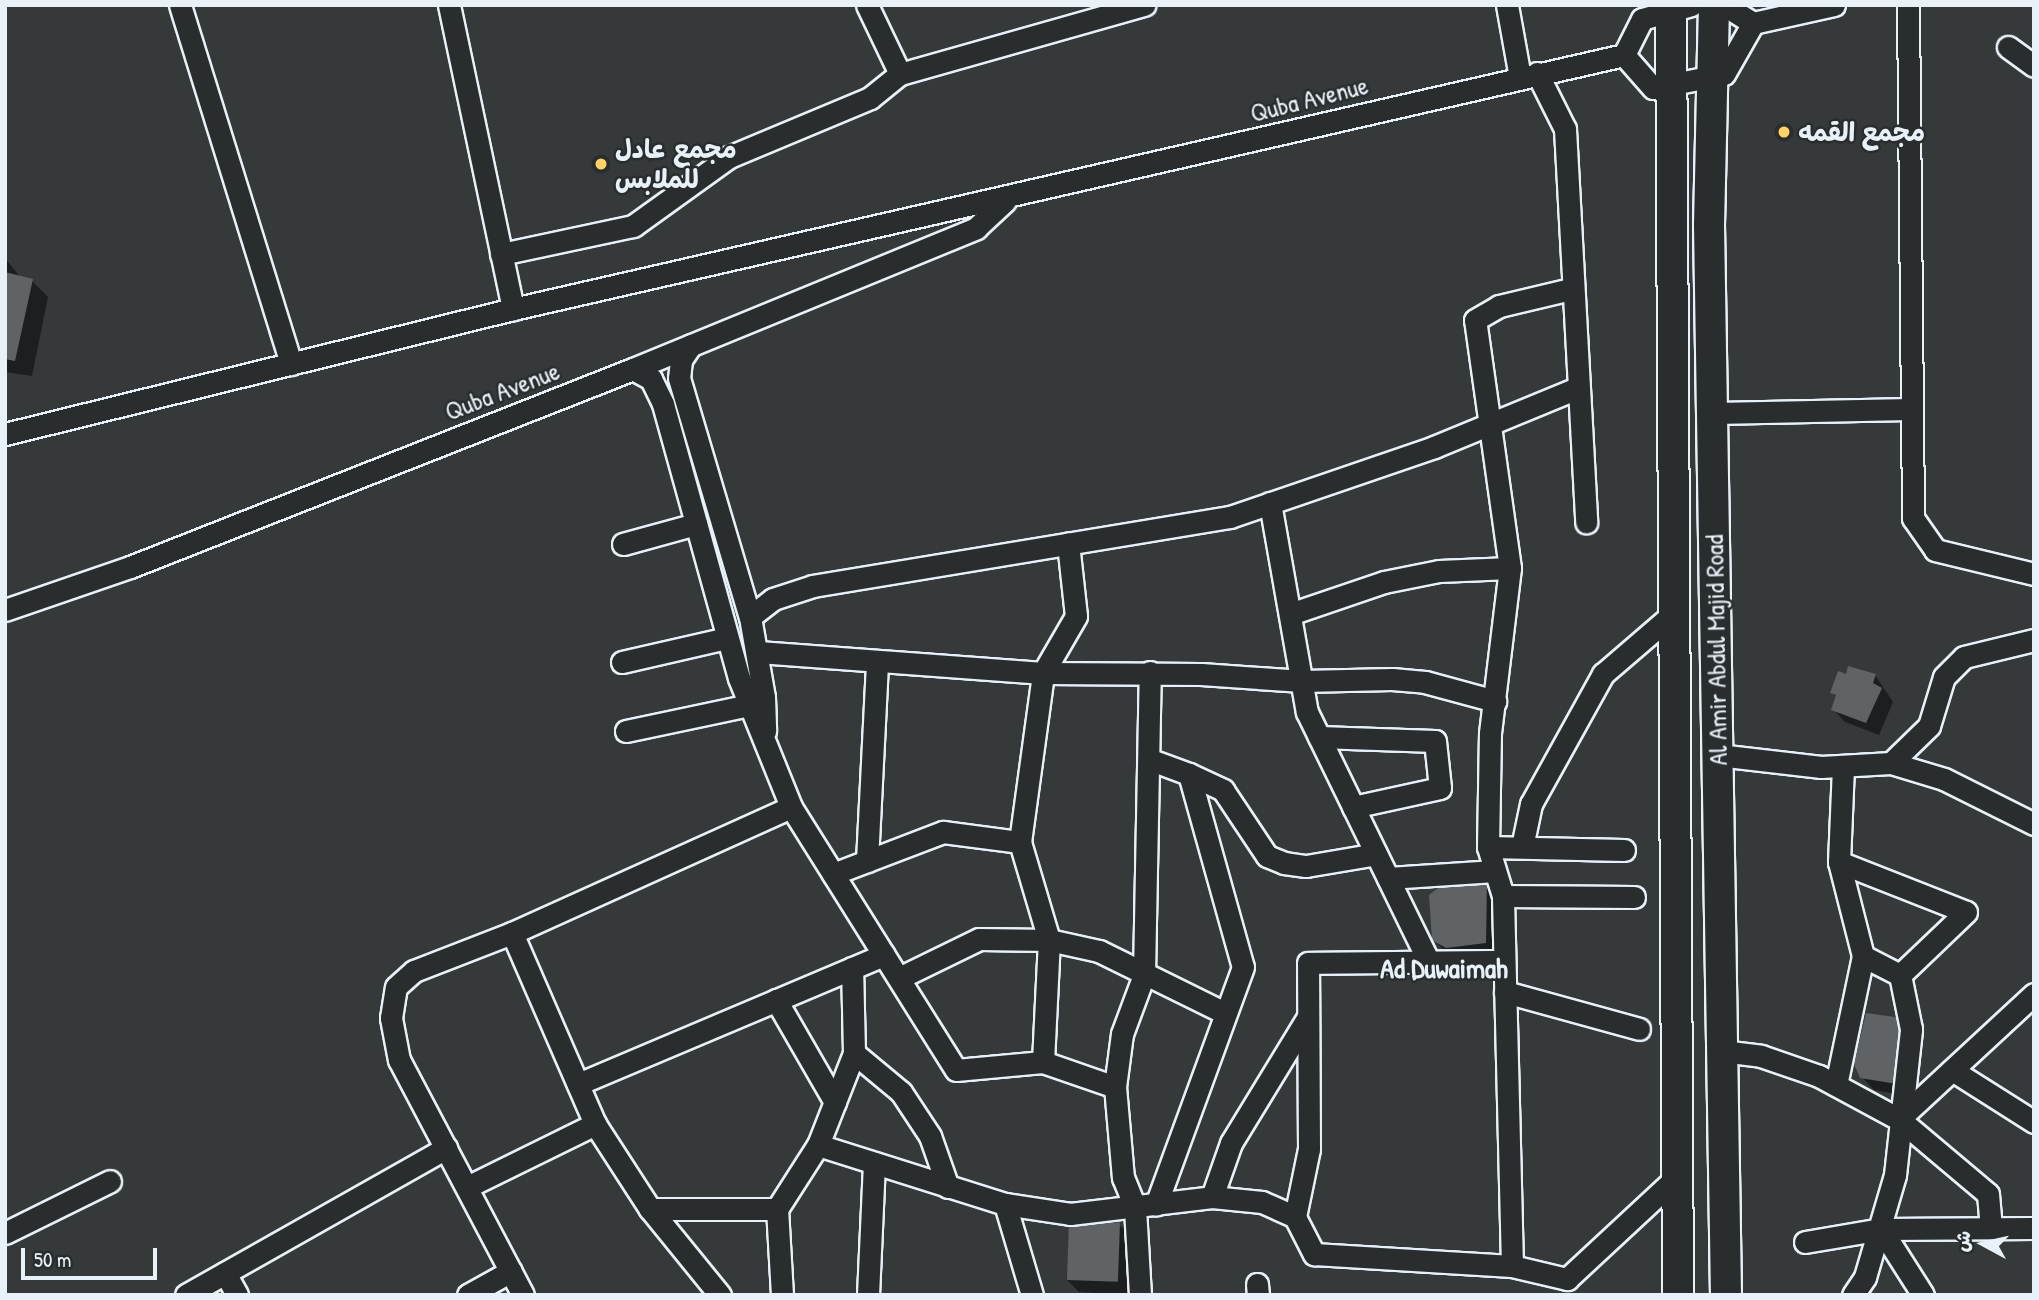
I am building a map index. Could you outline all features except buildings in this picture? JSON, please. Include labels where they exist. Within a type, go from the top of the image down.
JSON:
[{"type":"main road","name":"Al Amir Abdul Majid Road","points":[[1714,5],[1709,130],[1726,1295]]},
{"type":"main road","name":"Al Amir Abdul Majid Road","points":[[1678,7],[1672,85],[1678,1295]]},
{"type":"main road","points":[[1675,519],[1714,519]]},
{"type":"street","points":[[180,5],[291,364]]},
{"type":"street","points":[[449,5],[513,309]]},
{"type":"street","points":[[867,5],[900,74]]},
{"type":"street","points":[[501,254],[633,226],[729,157],[870,98],[900,74],[1143,5]]},
{"type":"street","points":[[1507,5],[1528,75],[1565,129],[1571,289],[1586,522]]},
{"type":"street","points":[[1724,5],[1753,23],[1835,5]]},
{"type":"street","points":[[1908,5],[1913,518],[1935,550],[2034,574]]},
{"type":"street","points":[[1678,7],[1642,19],[1625,55],[1653,88],[1724,74],[1753,23]]},
{"type":"street","points":[[2008,47],[2034,66]]},
{"type":"street","name":"Quba Avenue","points":[[5,434],[513,309],[1007,199],[1528,75],[1625,55]]},
{"type":"street","name":"Quba Avenue","points":[[5,610],[130,567],[633,369],[976,228],[1007,199]]},
{"type":"street","points":[[1512,1265],[1503,896],[1488,847],[1490,733],[1510,568],[1475,320],[1499,306],[1571,289]]},
{"type":"street","points":[[691,345],[681,360],[679,378],[750,617],[758,652],[766,744]]},
{"type":"street","points":[[633,369],[651,379],[663,404],[727,638],[750,705],[791,807],[956,1070],[1043,1062],[1115,1087]]},
{"type":"street","points":[[750,617],[774,599],[813,586],[1230,517],[1491,424],[1577,388]]},
{"type":"street","points":[[1713,414],[1911,409]]},
{"type":"street","points":[[1270,503],[1307,712],[1429,962]]},
{"type":"street","points":[[624,544],[696,524]]},
{"type":"street","points":[[1043,1062],[1049,940],[1020,842],[1042,673],[1076,616],[1068,543]]},
{"type":"street","points":[[1290,614],[1384,582],[1439,571],[1510,568]]},
{"type":"street","points":[[1522,847],[1531,804],[1603,674],[1675,611]]},
{"type":"street","points":[[622,662],[727,638]]},
{"type":"street","points":[[1891,763],[1928,726],[1944,677],[1964,657],[2034,640]]},
{"type":"street","points":[[758,652],[1042,673],[1150,672],[1302,681],[1351,678],[1425,682],[1495,701]]},
{"type":"street","points":[[867,861],[877,661]]},
{"type":"street","points":[[1145,1206],[1123,1178],[1115,1087],[1122,1034],[1144,975],[1151,760],[1150,672]]},
{"type":"street","points":[[626,731],[750,705]]},
{"type":"street","points":[[1319,737],[1435,741],[1440,788],[1353,807]]},
{"type":"street","points":[[1718,755],[1843,765],[1891,763],[1944,779],[2034,824]]},
{"type":"street","points":[[1151,760],[1223,790],[1267,856],[1284,863],[1306,866],[1376,854]]},
{"type":"street","points":[[1836,1085],[1863,956],[1839,862],[1843,765]]},
{"type":"street","points":[[1140,1295],[1145,1206],[1243,967],[1189,774]]},
{"type":"street","points":[[523,1295],[399,1060],[391,1017],[396,987],[414,971],[512,933],[791,807]]},
{"type":"street","points":[[833,874],[943,832],[1020,842]]},
{"type":"street","points":[[1488,847],[1624,850]]},
{"type":"street","points":[[1839,862],[1966,912],[1900,975]]},
{"type":"street","points":[[1388,878],[1495,871]]},
{"type":"street","points":[[1503,896],[1634,898]]},
{"type":"street","points":[[512,933],[595,1124],[650,1209],[720,1295]]},
{"type":"street","points":[[899,978],[979,939],[1049,940],[1099,951],[1225,1013]]},
{"type":"street","points":[[578,1084],[884,955]]},
{"type":"street","points":[[1863,956],[1900,975]]},
{"type":"street","points":[[1295,1217],[1309,1149],[1308,963],[1504,961]]},
{"type":"street","points":[[782,1295],[777,1209],[818,1145],[854,1053],[852,968]]},
{"type":"street","points":[[1853,1295],[1865,1277],[1895,1175],[1899,1119],[1911,1029],[1900,975]]},
{"type":"street","points":[[1505,992],[1639,1029]]},
{"type":"street","points":[[1899,1119],[2034,994]]},
{"type":"street","points":[[776,1000],[835,1102]]},
{"type":"street","points":[[1212,1197],[1231,1143],[1308,1017]]},
{"type":"street","points":[[1722,1051],[1761,1056],[1836,1085],[1899,1119],[1988,1194],[1991,1228]]},
{"type":"street","points":[[854,1053],[901,1092],[930,1136],[948,1187]]},
{"type":"street","points":[[1952,1070],[2034,1122]]},
{"type":"street","points":[[467,1187],[595,1124]]},
{"type":"street","points":[[818,1145],[1005,1204],[1070,1214],[1212,1197],[1262,1202],[1295,1217],[1314,1254],[1512,1265],[1566,1287],[1678,1176]]},
{"type":"street","points":[[186,1295],[446,1148]]},
{"type":"street","points":[[868,1295],[874,1163]]},
{"type":"street","points":[[5,1233],[110,1181]]},
{"type":"street","points":[[1005,1204],[1032,1295]]},
{"type":"street","points":[[650,1209],[777,1209]]},
{"type":"street","points":[[1805,1242],[1881,1229],[2034,1228]]},
{"type":"street","points":[[1881,1229],[1923,1295]]},
{"type":"street","points":[[468,1295],[511,1271]]},
{"type":"street","points":[[225,1273],[237,1295]]},
{"type":"place","name":"مجمع القمه","points":[[1784,132]]},
{"type":"place","name":"مجمع عادل للملابس","points":[[601,164]]},
{"type":"district","name":"Ad Duwaimah","points":[[1444,968]]}]
